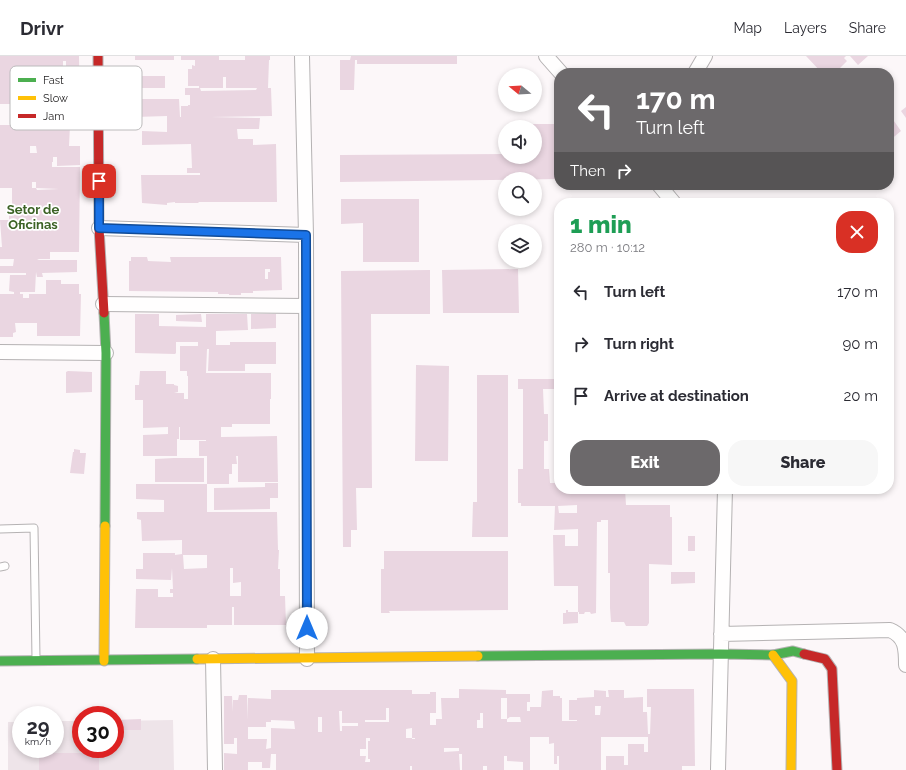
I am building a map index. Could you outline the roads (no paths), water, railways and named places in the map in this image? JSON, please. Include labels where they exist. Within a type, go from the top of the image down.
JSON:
[{"type":"street","points":[[98,56],[98,66]]},
{"type":"street","points":[[302,56],[306,235],[307,659]]},
{"type":"street","points":[[546,56],[557,68]]},
{"type":"street","points":[[698,68],[705,56]]},
{"type":"street","points":[[98,130],[99,228],[106,353],[104,660]]},
{"type":"street","points":[[663,190],[670,198]]},
{"type":"street","points":[[99,228],[306,235]]},
{"type":"street","points":[[103,304],[306,306]]},
{"type":"street","points":[[0,352],[106,353]]},
{"type":"street","points":[[718,770],[725,494]]},
{"type":"street","points":[[721,634],[890,630],[896,633],[904,641],[906,665]]},
{"type":"street","points":[[0,661],[773,654],[794,651],[825,659],[832,669],[837,770]]},
{"type":"street","points":[[773,654],[792,681]]},
{"type":"street","points":[[791,770],[792,681],[799,668],[811,656]]},
{"type":"street","points":[[213,659],[215,770]]},
{"type":"lane","points":[[0,529],[34,528],[36,661]]},
{"type":"district","name":"Setor de Oficinas","points":[[33,216]]}]
